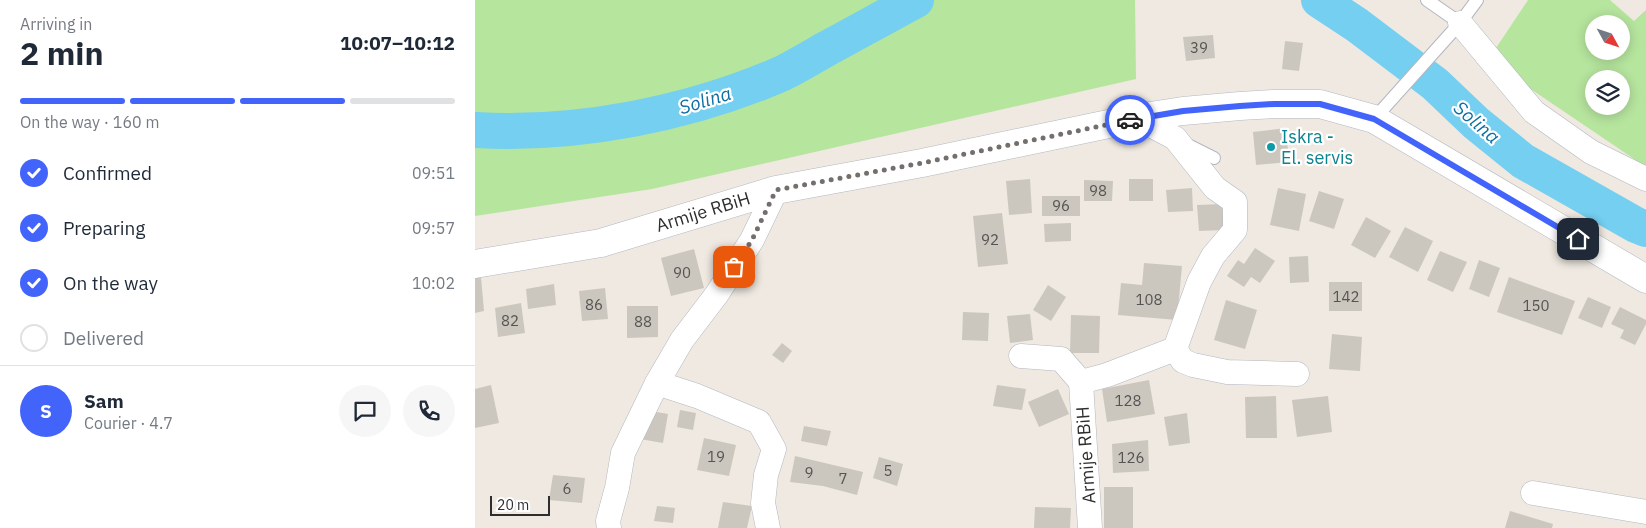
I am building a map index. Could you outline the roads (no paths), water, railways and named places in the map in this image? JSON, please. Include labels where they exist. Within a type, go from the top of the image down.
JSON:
[{"type":"main road","name":"Armije RBiH","points":[[475,264],[601,242],[776,190],[922,163],[1137,118],[1183,111],[1240,106],[1320,104],[1374,119],[1646,279]]},
{"type":"street","points":[[1460,22],[1534,112],[1591,152],[1646,179]]},
{"type":"street","points":[[1137,118],[1175,138],[1215,188],[1235,202],[1235,230],[1213,256],[1199,282],[1175,349],[1183,361],[1227,372],[1297,374]]},
{"type":"street","points":[[609,528],[608,521],[617,488],[623,453],[657,383],[682,340],[717,294],[752,240],[776,190]]},
{"type":"street","name":"Armije RBiH","points":[[1081,382],[1107,375],[1175,349]]},
{"type":"street","name":"Armije RBiH","points":[[1021,356],[1061,359],[1081,382],[1090,528]]},
{"type":"street","points":[[657,383],[697,396],[759,422],[774,449],[766,475],[763,503],[768,528]]},
{"type":"street","points":[[1533,493],[1646,512]]},
{"type":"lane","points":[[1427,0],[1460,22]]},
{"type":"lane","points":[[1374,119],[1431,56],[1477,0]]},
{"type":"lane","points":[[1175,138],[1214,158]]},
{"type":"waterway","name":"Solina","points":[[475,130],[513,131],[592,125],[671,111],[710,100],[783,73],[916,0]]},
{"type":"waterway","name":"Solina","points":[[1319,0],[1357,25],[1435,84],[1476,123],[1523,161],[1646,229]]},
{"type":"place","name":"Iskra - El. servis","points":[[1271,147]]}]
